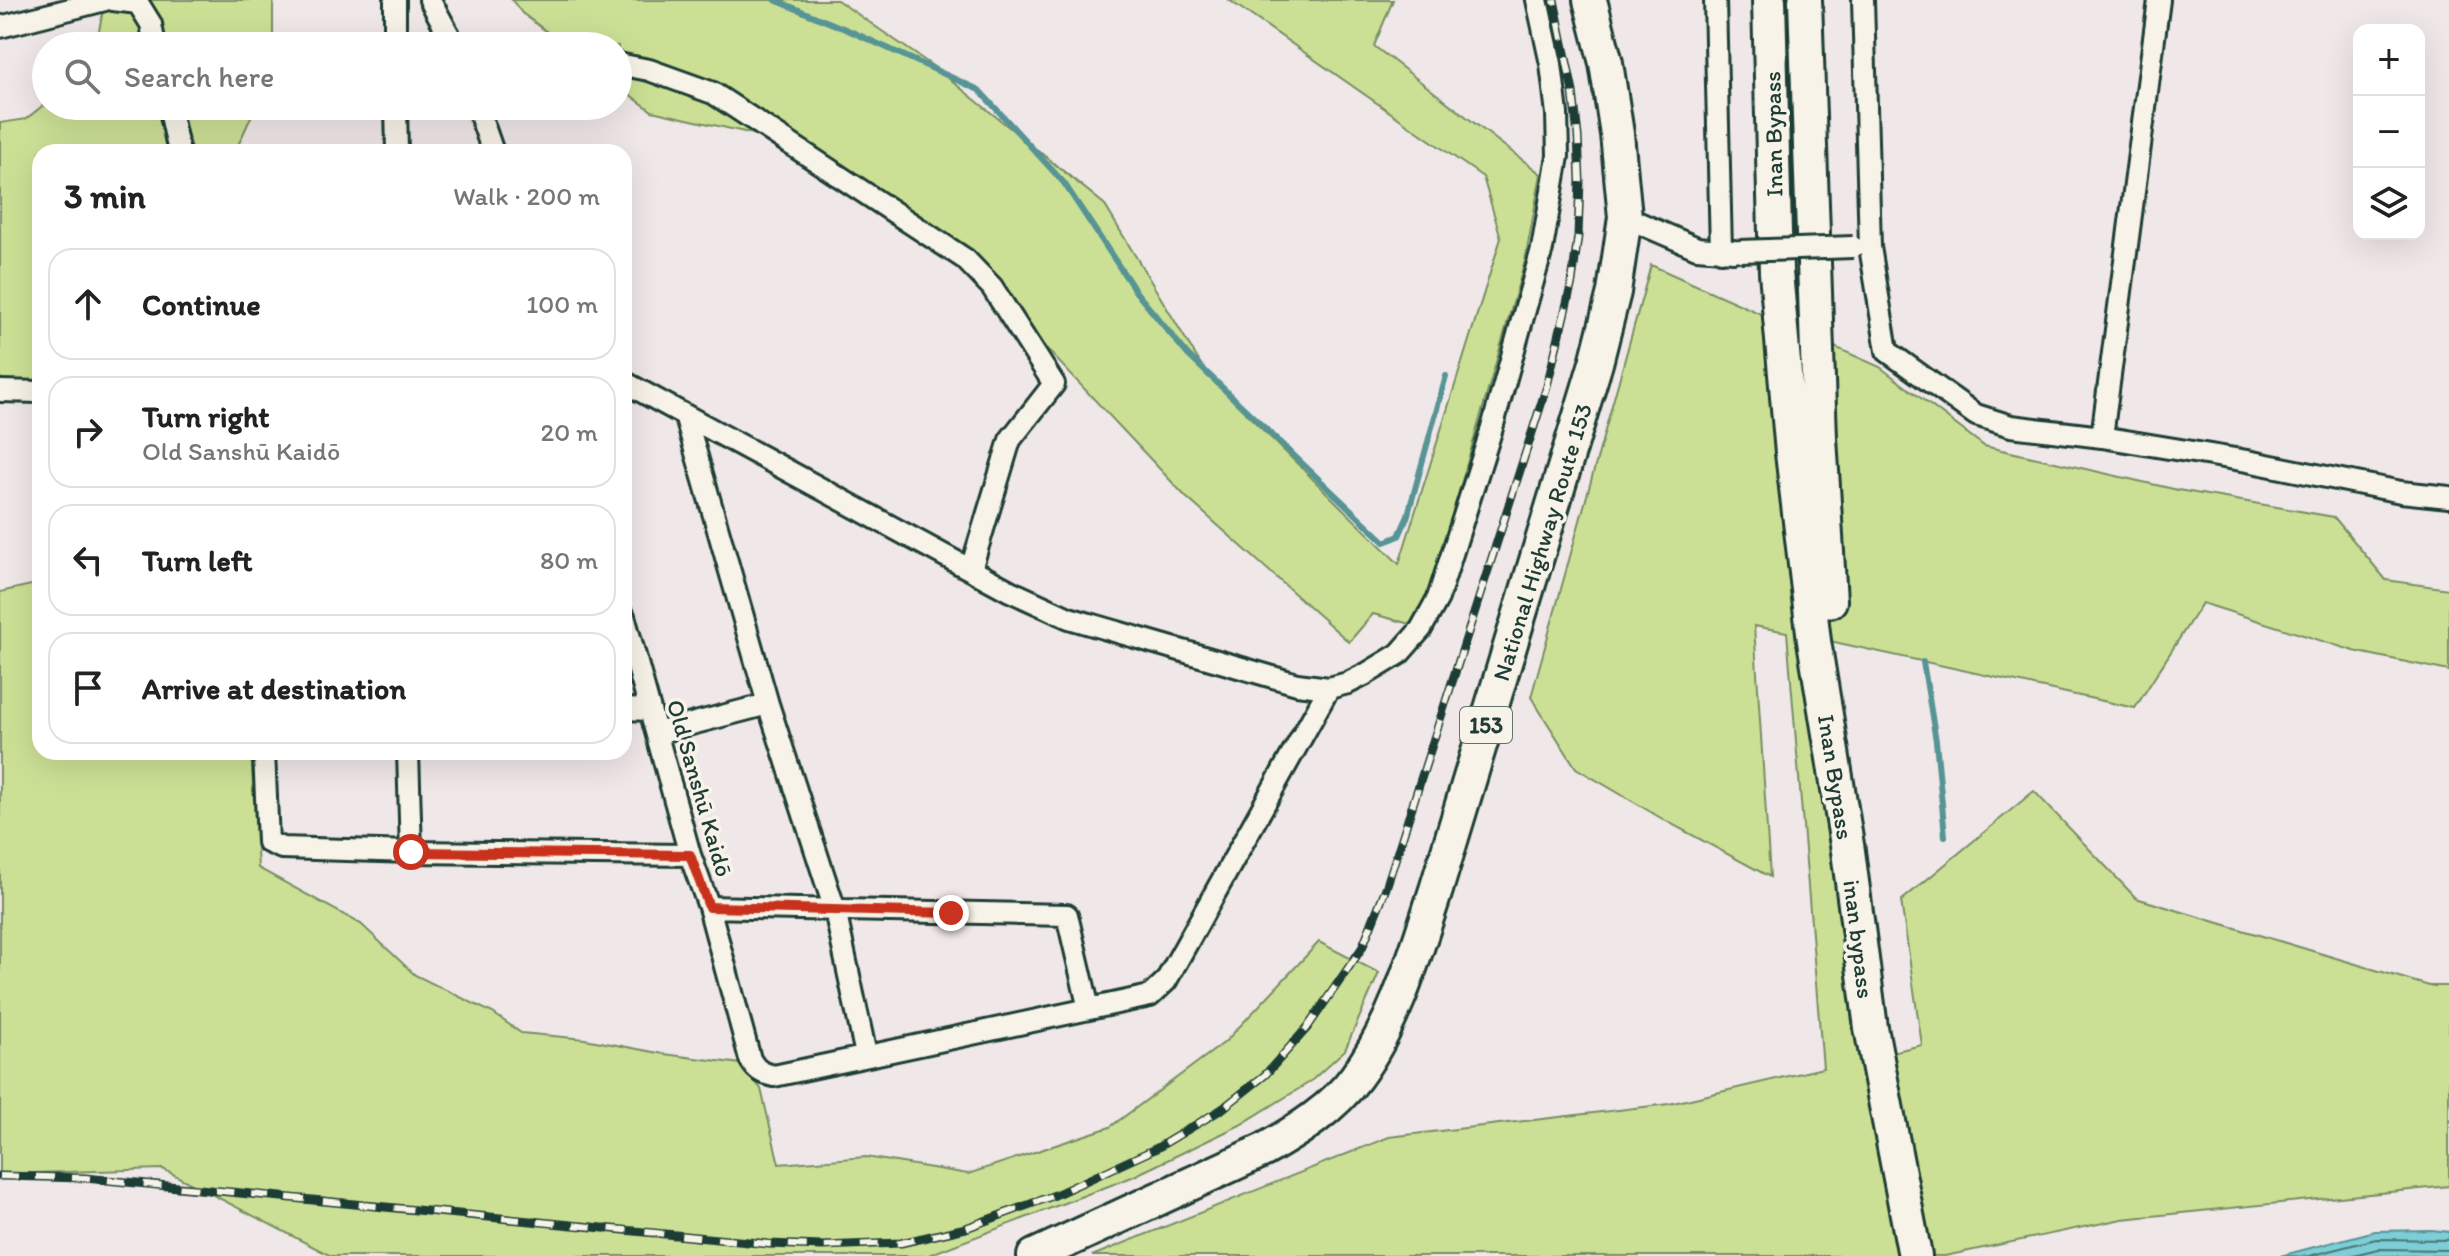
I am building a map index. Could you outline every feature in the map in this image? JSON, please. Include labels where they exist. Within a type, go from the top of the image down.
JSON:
[{"type":"highway","name":"National Highway Route 153","points":[[1034,1256],[1264,1150],[1300,1129],[1330,1105],[1355,1079],[1376,1046],[1408,975],[1596,363],[1614,292],[1625,217],[1606,63],[1590,0]]},
{"type":"highway","name":"Inan Bypass","points":[[1769,0],[1776,272],[1792,453],[1814,641],[1848,851]]},
{"type":"highway","name":"Inan Bypass","points":[[1805,0],[1820,438],[1848,851]]},
{"type":"highway","name":"inan bypass","points":[[1848,851],[1871,1028]]},
{"type":"highway","name":"Inan Bypass","points":[[1871,1028],[1915,1256]]},
{"type":"street","points":[[0,27],[105,0]]},
{"type":"street","points":[[113,0],[138,3],[152,32]]},
{"type":"street","points":[[395,0],[395,32]]},
{"type":"street","points":[[430,0],[447,32]]},
{"type":"street","points":[[632,387],[971,569],[1069,618],[1297,684],[1329,688],[1348,683],[1399,654],[1421,629],[1438,598],[1492,428],[1542,249],[1558,156],[1551,64],[1537,0]]},
{"type":"street","points":[[1715,0],[1730,251]]},
{"type":"street","points":[[1863,0],[1862,247],[1887,351],[1976,415],[2011,426],[2102,437],[2247,461],[2401,492],[2449,497]]},
{"type":"street","points":[[2102,437],[2159,0]]},
{"type":"street","points":[[632,67],[713,93],[965,259],[992,287],[1054,384],[1010,440],[971,569]]},
{"type":"street","points":[[172,120],[177,144]]},
{"type":"street","points":[[396,120],[397,144]]},
{"type":"street","points":[[482,120],[490,144]]},
{"type":"street","points":[[1625,217],[1697,248],[1730,251],[1862,247]]},
{"type":"street","points":[[0,391],[32,392]]},
{"type":"street","points":[[686,418],[768,704],[835,910],[866,1055],[1150,996],[1166,981],[1329,688]]},
{"type":"street","name":"Old Sanshū Kaidō","points":[[632,645],[690,855],[709,907],[754,1067],[774,1076],[866,1055]]},
{"type":"street","points":[[657,733],[768,704]]},
{"type":"street","points":[[632,709],[650,710]]},
{"type":"street","points":[[264,760],[268,842],[282,848],[690,855]]},
{"type":"street","points":[[408,760],[411,852]]},
{"type":"street","points":[[709,907],[1067,915],[1089,1009]]},
{"type":"green space","points":[[105,0],[273,0],[273,32],[99,32]]},
{"type":"green space","points":[[512,0],[837,0],[937,69],[1104,204],[1208,376],[1399,564],[1501,238],[1483,177],[1229,0],[1393,0],[1374,46],[1541,174],[1525,261],[1432,586],[1410,624],[1373,614],[1349,642],[1186,497],[934,229],[788,142],[652,111],[632,96],[632,32],[547,32],[522,13]]},
{"type":"green space","points":[[32,114],[32,120],[250,120],[239,144],[32,144],[32,397],[0,379],[0,123],[26,119]]},
{"type":"green space","points":[[1651,265],[1880,367],[1984,446],[2178,490],[2334,517],[2386,580],[2449,589],[2449,671],[2354,651],[2202,603],[2135,708],[1807,636],[1862,1059],[1922,1045],[1901,901],[2034,791],[2136,898],[2429,986],[2449,986],[2449,1186],[2122,1219],[1945,1256],[1092,1256],[1389,1137],[1669,1104],[1823,1068],[1787,632],[1754,626],[1770,877],[1576,768],[1531,697]]},
{"type":"green space","points":[[32,585],[32,760],[251,760],[258,868],[361,924],[415,975],[493,1013],[521,1033],[585,1039],[741,1064],[761,1089],[779,1164],[866,1157],[968,1174],[1110,1127],[1225,1042],[1319,942],[1379,973],[1345,1050],[1310,1082],[1240,1125],[1132,1177],[926,1256],[331,1256],[163,1169],[0,1174],[0,592]]},
{"type":"water","points":[[2375,1231],[2449,1232],[2449,1256],[2280,1256]]},
{"type":"waterway","points":[[775,0],[979,90],[1064,183],[1136,292],[1188,355],[1385,542],[1399,536],[1407,518],[1446,376]]},
{"type":"waterway","points":[[1923,662],[1936,741],[1945,836]]},
{"type":"railway","points":[[0,1176],[85,1178],[769,1244],[822,1246],[901,1243],[966,1228],[1055,1195],[1157,1148],[1222,1109],[1265,1075],[1307,1028],[1362,948],[1386,888],[1547,386],[1572,282],[1580,180],[1573,92],[1554,0]]},
{"type":"route","points":[[411,852],[690,855],[709,907],[951,913]]}]
